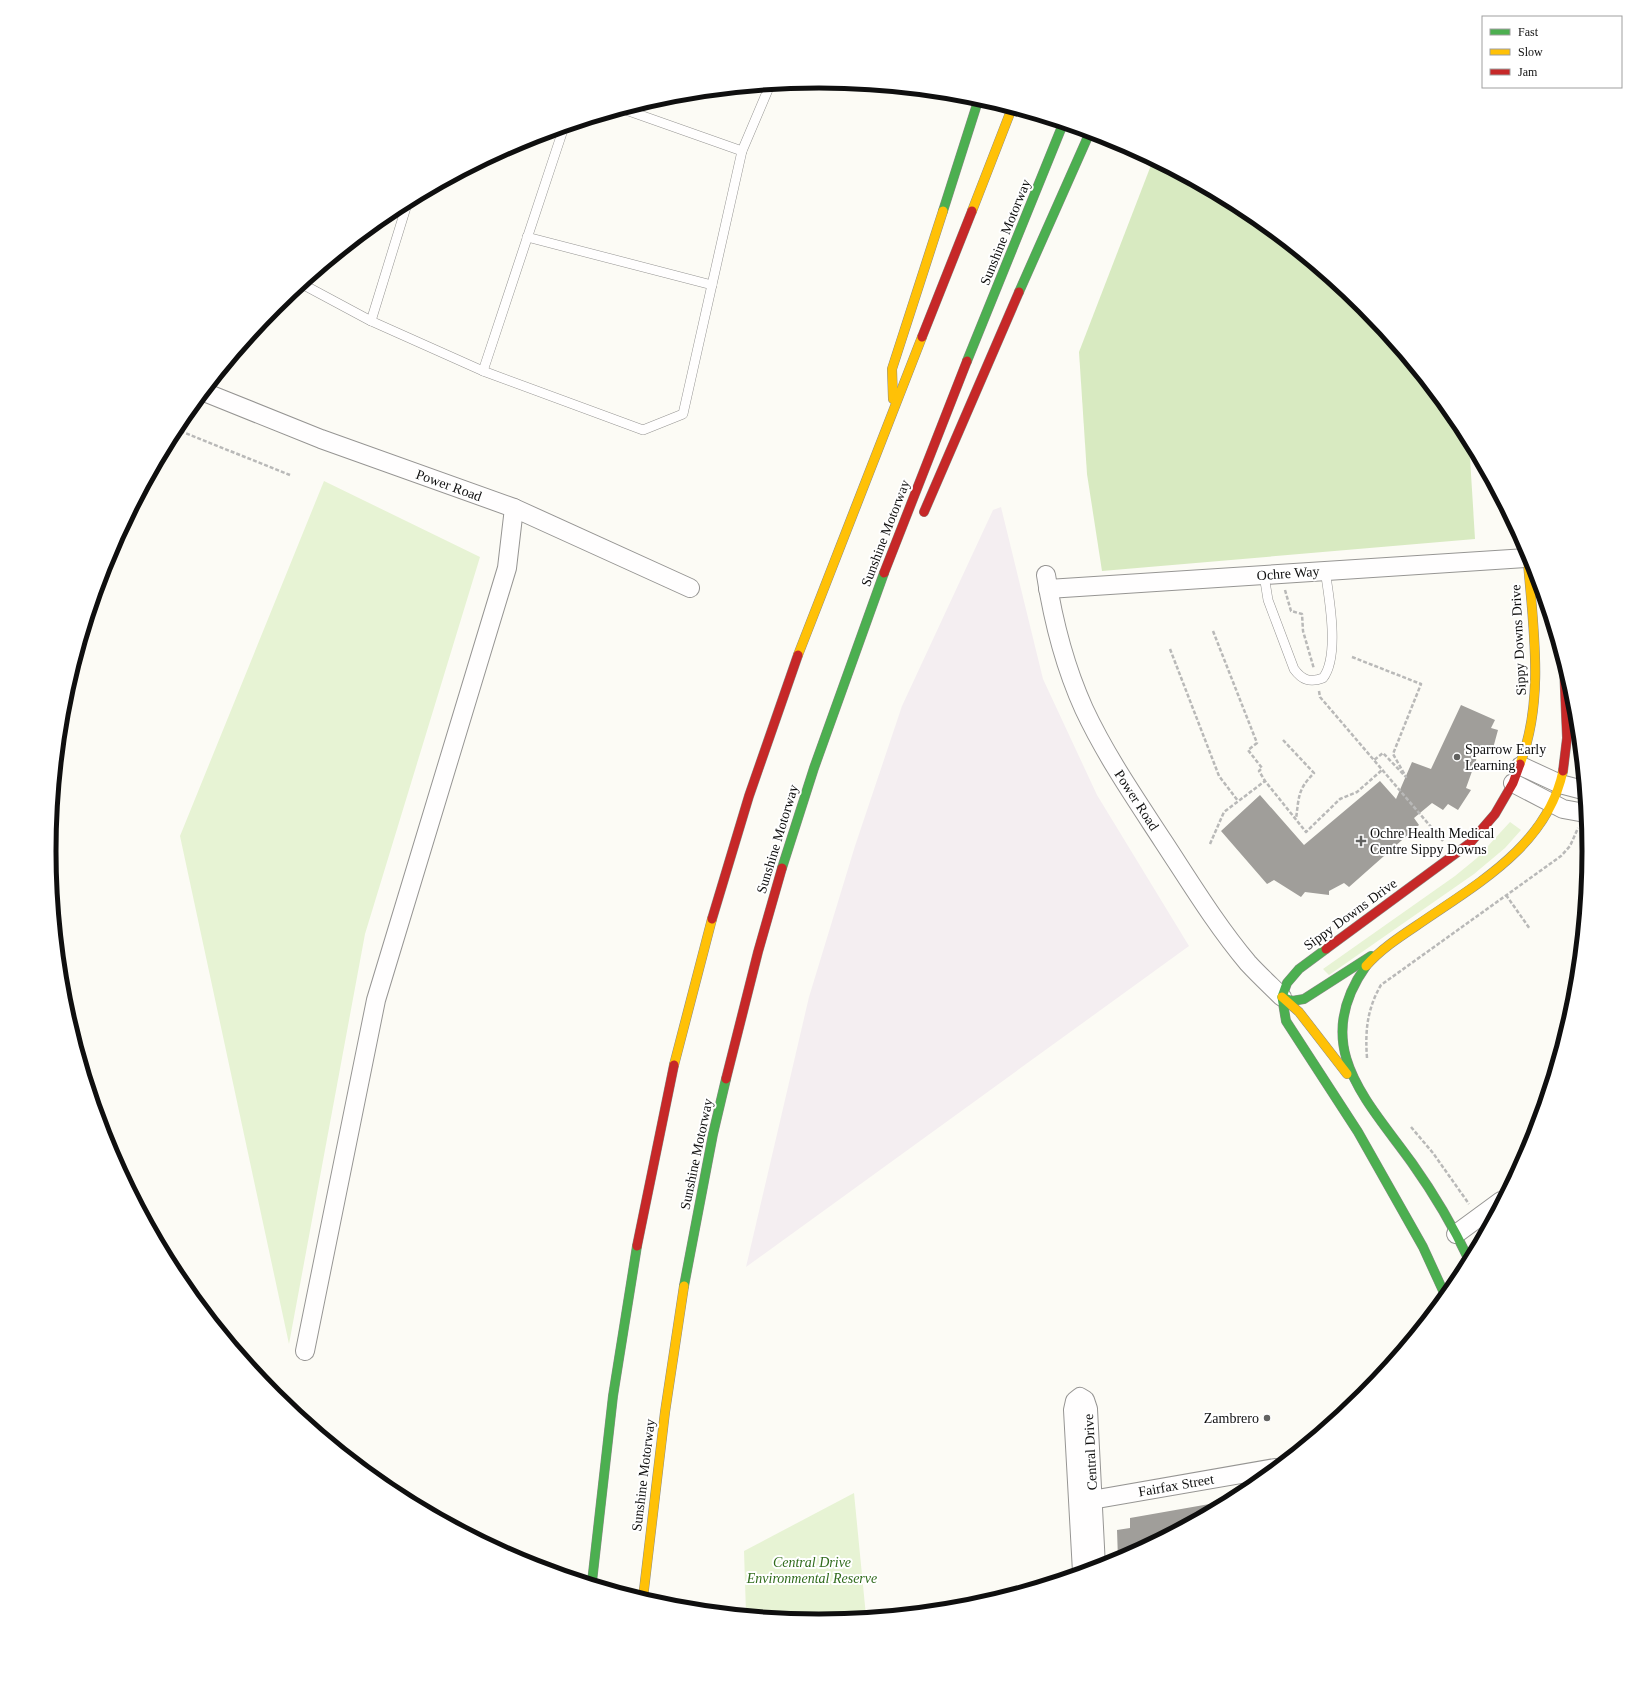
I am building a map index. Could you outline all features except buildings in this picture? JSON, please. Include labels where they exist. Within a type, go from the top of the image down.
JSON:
[{"type":"main road","points":[[894,408],[892,370],[977,104]]},
{"type":"main road","points":[[592,1579],[612,1397],[630,1281],[675,1060],[689,1003],[733,845],[772,725],[820,594],[1011,112]]},
{"type":"main road","name":"Sunshine Motorway","points":[[644,1593],[665,1413],[687,1273],[711,1147],[733,1048],[782,867],[804,796],[849,667],[1062,127]]},
{"type":"main road","points":[[920,523],[991,354],[1088,137]]},
{"type":"main road","name":"Sippy Downs Drive","points":[[1282,997],[1288,981],[1299,969],[1470,843],[1488,824],[1513,782],[1520,766],[1531,726],[1536,683],[1528,569]]},
{"type":"main road","points":[[879,588],[891,579]]},
{"type":"main road","points":[[1282,997],[1292,1001],[1304,999],[1351,967],[1385,948],[1500,866],[1523,846],[1535,833],[1552,804],[1560,784],[1568,737],[1566,696]]},
{"type":"main road","points":[[1358,1087],[1349,1068],[1344,1046],[1344,1015],[1349,997],[1356,983],[1370,963],[1385,948]]},
{"type":"main road","points":[[1282,997],[1299,1012],[1358,1087],[1413,1164],[1456,1234],[1466,1254]]},
{"type":"main road","points":[[1282,997],[1284,1012],[1290,1029],[1358,1132],[1423,1247],[1442,1289]]},
{"type":"street","name":"Power Road","points":[[208,394],[321,439],[514,508],[690,588]]},
{"type":"street","points":[[305,1351],[376,1000],[507,568],[514,508]]},
{"type":"street","name":"Ochre Way","points":[[1047,582],[1264,575],[1522,554]]},
{"type":"street","name":"Power Road","points":[[1047,582],[1057,628],[1070,671],[1084,708],[1120,774],[1195,891],[1244,957],[1282,997]]},
{"type":"street","points":[[1520,766],[1560,784],[1579,789]]},
{"type":"street","points":[[1513,782],[1563,809],[1580,812]]},
{"type":"street","points":[[1456,1234],[1493,1206]]},
{"type":"street","name":"Fairfax Street","points":[[1085,1502],[1264,1470]]},
{"type":"street","name":"Central Drive","points":[[1085,1502],[1095,1561]]},
{"type":"street","name":"Central Drive","points":[[1082,1566],[1085,1502]]},
{"type":"lane","points":[[306,286],[371,320],[483,371],[643,430],[683,414],[742,151],[768,89]]},
{"type":"lane","points":[[629,111],[742,151]]},
{"type":"lane","points":[[483,371],[562,133]]},
{"type":"lane","points":[[371,320],[405,210]]},
{"type":"lane","points":[[527,237],[712,285]]},
{"type":"lane","points":[[1264,575],[1268,600],[1294,669],[1304,679],[1310,681],[1323,678],[1328,671],[1331,656],[1325,570]]},
{"type":"path","points":[[182,432],[290,476]]},
{"type":"path","points":[[1284,589],[1291,611],[1302,614],[1303,631],[1317,680],[1320,697],[1455,855]]},
{"type":"path","points":[[1214,631],[1257,743],[1248,750],[1262,768],[1259,771],[1265,781],[1306,832],[1340,799],[1357,792],[1382,770]]},
{"type":"path","points":[[1170,649],[1219,776],[1238,802]]},
{"type":"path","points":[[1352,657],[1421,684],[1393,754],[1406,777],[1383,753],[1374,760]]},
{"type":"path","points":[[1282,740],[1314,773],[1303,784],[1299,794],[1296,819]]},
{"type":"path","points":[[1210,844],[1224,812],[1265,781]]},
{"type":"path","points":[[1367,1062],[1367,1019],[1370,1007],[1381,985],[1561,856],[1570,846],[1577,834],[1581,822]]},
{"type":"path","points":[[1506,895],[1530,929]]},
{"type":"path","points":[[1410,1126],[1465,1197],[1477,1218]]},
{"type":"shaded area","points":[[1001,507],[1043,679],[1097,795],[1189,946],[746,1267],[809,997],[855,846],[902,706],[993,510]]},
{"type":"green space","points":[[1151,164],[1200,190],[1243,216],[1283,245],[1322,277],[1359,311],[1393,347],[1424,386],[1470,453],[1475,539],[1102,571],[1087,474],[1079,352]]},
{"type":"green space","points":[[324,481],[480,557],[365,934],[289,1344],[180,836]]},
{"type":"green space","points":[[1510,822],[1521,830],[1505,848],[1474,874],[1329,975],[1323,969],[1455,876],[1477,858]]},
{"type":"green space","name":"Central Drive Environmental Reserve","points":[[854,1493],[866,1612],[819,1614],[746,1610],[744,1551]]},
{"type":"traffic: fast","points":[[943,211],[977,104]]},
{"type":"traffic: fast","points":[[967,361],[1062,127]]},
{"type":"traffic: fast","points":[[1019,292],[1088,137]]},
{"type":"traffic: fast","points":[[782,868],[814,768],[884,573]]},
{"type":"traffic: fast","points":[[1326,949],[1299,969],[1287,983],[1282,997],[1286,1021],[1358,1132],[1423,1247],[1442,1289]]},
{"type":"traffic: fast","points":[[1282,997],[1292,1001],[1304,999],[1371,956]]},
{"type":"traffic: fast","points":[[1366,966],[1350,995],[1343,1022],[1344,1047],[1351,1071],[1363,1094],[1378,1117],[1412,1163],[1435,1198],[1466,1254]]},
{"type":"traffic: fast","points":[[684,1286],[713,1134],[726,1079]]},
{"type":"traffic: fast","points":[[592,1579],[613,1396],[637,1246]]},
{"type":"traffic: slow","points":[[972,211],[1011,112]]},
{"type":"traffic: slow","points":[[893,399],[892,369],[943,211]]},
{"type":"traffic: slow","points":[[798,655],[922,337]]},
{"type":"traffic: slow","points":[[1520,764],[1528,738],[1533,712],[1535,685],[1534,631],[1529,571]]},
{"type":"traffic: slow","points":[[1366,966],[1383,949],[1462,895],[1506,862],[1525,843],[1542,822],[1555,798],[1563,771]]},
{"type":"traffic: slow","points":[[674,1065],[712,919]]},
{"type":"traffic: slow","points":[[1282,997],[1299,1012],[1347,1074]]},
{"type":"traffic: slow","points":[[644,1593],[665,1412],[684,1286]]},
{"type":"traffic: jam","points":[[922,337],[972,211]]},
{"type":"traffic: jam","points":[[924,512],[1019,292]]},
{"type":"traffic: jam","points":[[884,573],[967,361]]},
{"type":"traffic: jam","points":[[712,919],[749,796],[798,655]]},
{"type":"traffic: jam","points":[[1563,771],[1567,738],[1565,694]]},
{"type":"traffic: jam","points":[[1326,949],[1470,843],[1495,814],[1513,783],[1520,764]]},
{"type":"traffic: jam","points":[[726,1079],[758,952],[782,868]]},
{"type":"traffic: jam","points":[[637,1246],[674,1065]]},
{"type":"place","name":"Sparrow Early Learning","points":[[1457,757]]},
{"type":"place","name":"Ochre Health Medical Centre Sippy Downs","points":[[1361,841]]},
{"type":"place","name":"Zambrero","points":[[1267,1418]]}]
